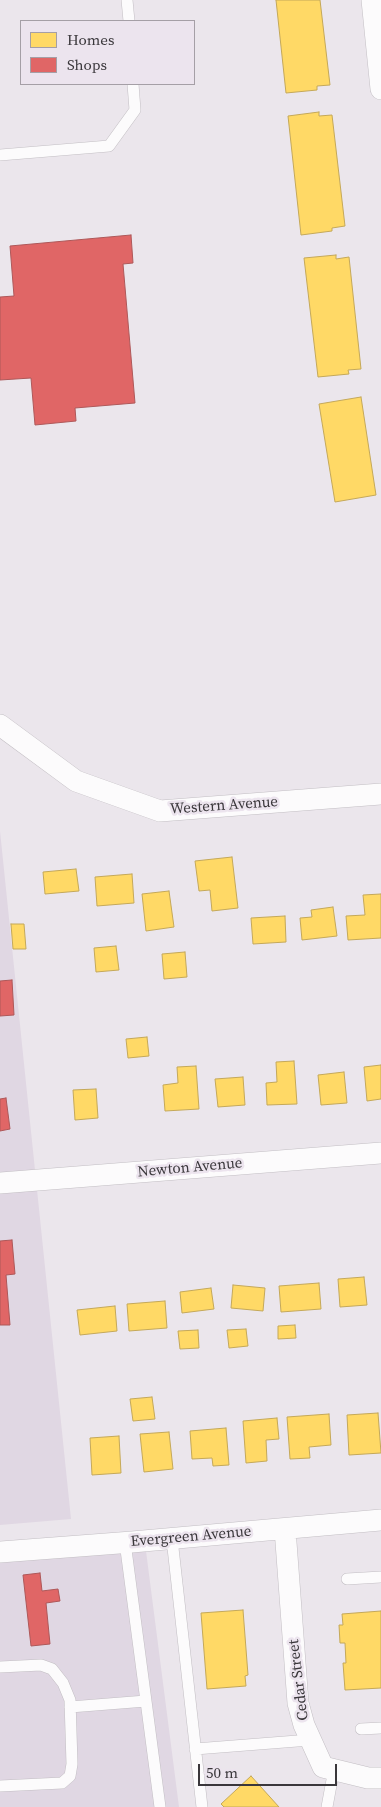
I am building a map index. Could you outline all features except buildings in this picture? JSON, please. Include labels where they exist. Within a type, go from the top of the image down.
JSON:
[{"type":"street","points":[[372,0],[381,90]]},
{"type":"street","name":"Western Avenue","points":[[0,725],[76,781],[160,811],[381,794]]},
{"type":"street","name":"Newton Avenue","points":[[0,1183],[381,1153]]},
{"type":"street","name":"Evergreen Avenue","points":[[0,1552],[381,1520]]},
{"type":"street","name":"Cedar Street","points":[[285,1529],[298,1703],[304,1725],[323,1767],[368,1778],[381,1778]]},
{"type":"lane","points":[[127,0],[129,20]]},
{"type":"lane","points":[[0,155],[109,146],[135,110],[133,85]]},
{"type":"lane","points":[[172,1539],[202,1807]]},
{"type":"lane","points":[[125,1542],[160,1807]]},
{"type":"lane","points":[[347,1579],[381,1577]]},
{"type":"lane","points":[[0,1667],[40,1665],[52,1669],[63,1683],[70,1700],[72,1764],[70,1776],[62,1783],[0,1786]]},
{"type":"lane","points":[[70,1707],[146,1701]]},
{"type":"lane","points":[[361,1729],[381,1728]]},
{"type":"lane","points":[[195,1749],[310,1740]]},
{"type":"lane","points":[[327,1807],[334,1769]]},
{"type":"shaded area","points":[[0,831],[71,1519],[0,1525]]},
{"type":"shaded area","points":[[146,1551],[179,1807],[0,1807],[0,1558]]}]
